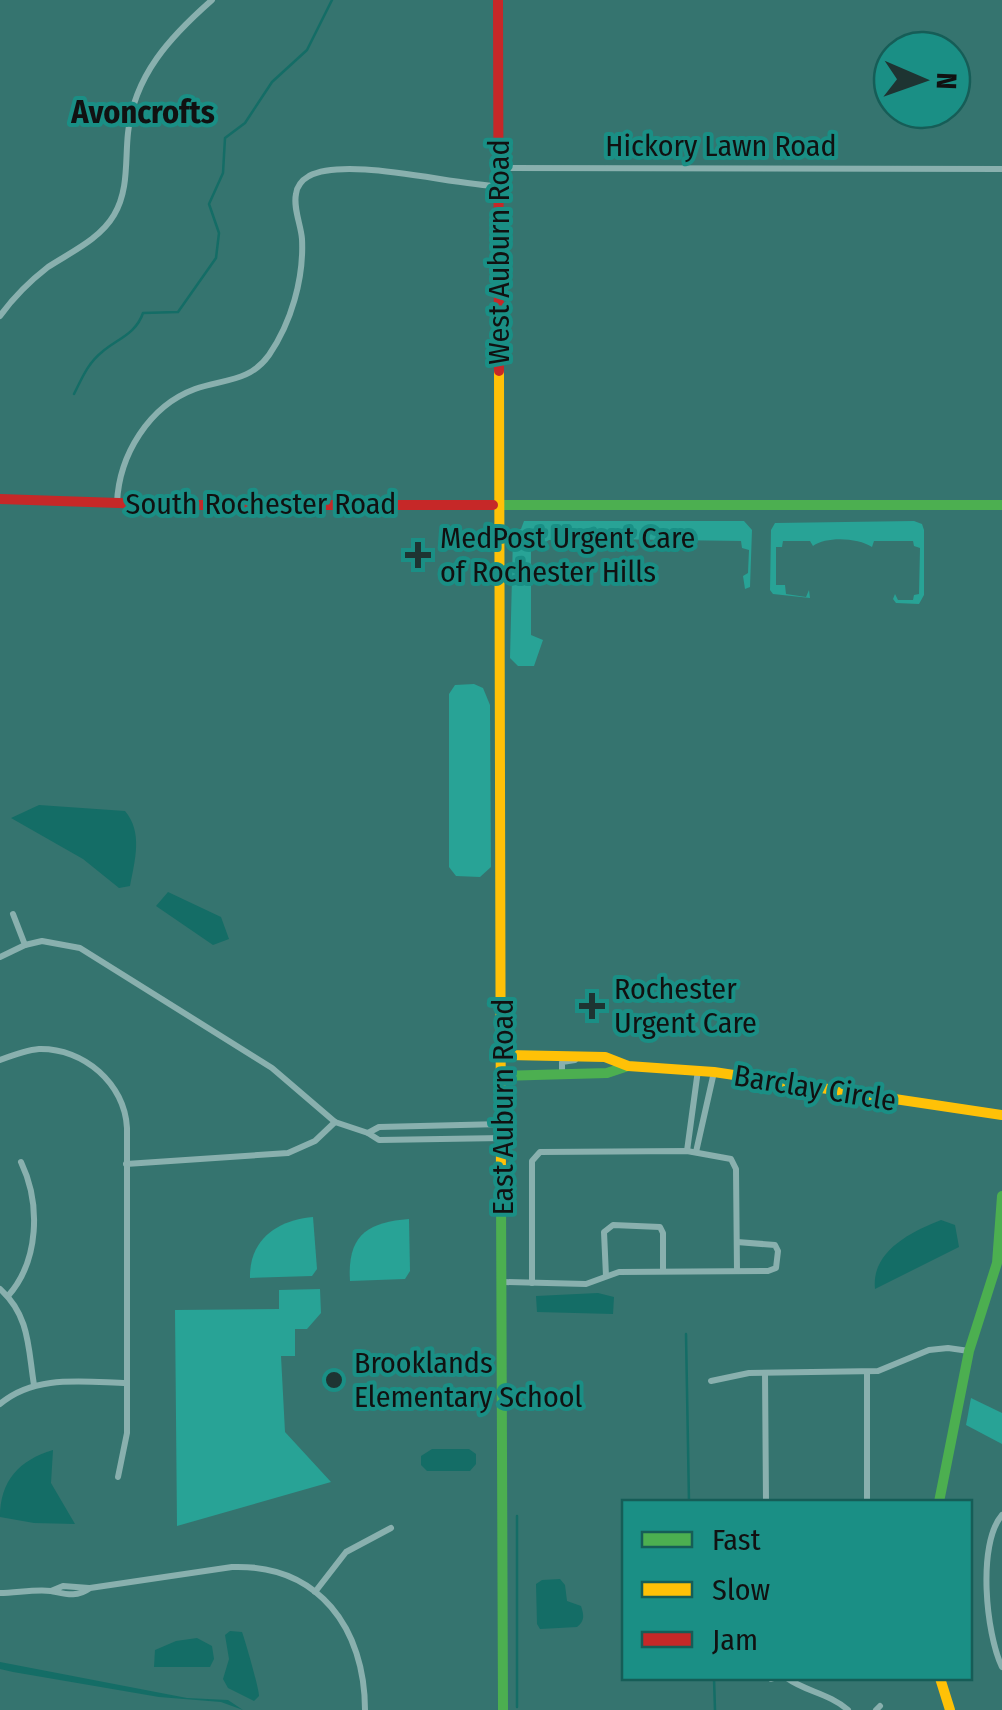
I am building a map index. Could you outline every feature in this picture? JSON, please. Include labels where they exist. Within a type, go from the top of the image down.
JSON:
[{"type":"main road","name":"West Auburn Road","points":[[498,0],[500,504]]},
{"type":"main road","name":"South Rochester Road","points":[[0,499],[117,504],[1002,505]]},
{"type":"main road","name":"East Auburn Road","points":[[500,504],[503,1710]]},
{"type":"main road","name":"Barclay Circle","points":[[503,1055],[604,1057],[628,1066],[714,1072],[1002,1116]]},
{"type":"main road","name":"Barclay Circle","points":[[503,1076],[607,1073],[628,1066]]},
{"type":"main road","points":[[939,1500],[969,1352],[999,1269],[1002,1196]]},
{"type":"main road","points":[[941,1680],[950,1710]]},
{"type":"street","points":[[0,316],[35,278],[94,237],[114,215],[124,186],[130,122],[142,84],[164,46],[212,0]]},
{"type":"street","name":"Hickory Lawn Road","points":[[499,168],[1002,169]]},
{"type":"street","points":[[117,504],[124,463],[156,415],[193,390],[251,373],[276,344],[298,282],[302,242],[295,200],[297,188],[304,180],[326,172],[366,171],[499,186]]},
{"type":"street","points":[[13,914],[24,945]]},
{"type":"street","points":[[0,957],[24,945],[56,942],[88,953],[281,1074],[335,1122],[379,1140],[504,1138]]},
{"type":"street","points":[[0,1060],[28,1050],[68,1054],[94,1067],[112,1084],[124,1107],[127,1383],[126,1442],[118,1478]]},
{"type":"street","points":[[562,1074],[562,1062],[585,1056]]},
{"type":"street","points":[[692,1152],[698,1070]]},
{"type":"street","points":[[692,1152],[714,1072]]},
{"type":"street","points":[[126,1164],[288,1153],[315,1141],[335,1122]]},
{"type":"street","points":[[368,1134],[380,1127],[504,1124]]},
{"type":"street","points":[[421,1126],[421,1140]]},
{"type":"street","points":[[532,1283],[534,1155],[540,1152],[692,1152],[726,1157],[735,1164],[736,1271]]},
{"type":"street","points":[[8,1296],[23,1276],[32,1247],[32,1197],[21,1162]]},
{"type":"street","points":[[606,1276],[604,1232],[613,1224],[660,1227],[664,1272]]},
{"type":"street","points":[[504,1282],[586,1284],[620,1272],[772,1270],[778,1264],[777,1247],[772,1243],[736,1242]]},
{"type":"street","points":[[0,1289],[25,1324],[34,1385]]},
{"type":"street","points":[[711,1381],[765,1373],[866,1372],[889,1368],[938,1348],[969,1352]]},
{"type":"street","points":[[866,1372],[867,1500]]},
{"type":"street","points":[[765,1373],[766,1500]]},
{"type":"street","points":[[0,1404],[34,1385],[127,1383]]},
{"type":"street","points":[[1002,1514],[993,1529],[987,1577],[992,1634],[1002,1667]]},
{"type":"street","points":[[315,1592],[346,1552],[391,1528]]},
{"type":"street","points":[[0,1593],[51,1592],[70,1585],[90,1588],[243,1567],[283,1574],[315,1592],[340,1617],[355,1644],[364,1676],[365,1710]]},
{"type":"street","points":[[790,1680],[830,1697],[848,1710]]},
{"type":"shaded area","points":[[524,521],[744,521],[752,530],[750,587],[745,589],[743,576],[748,573],[749,550],[742,548],[741,541],[601,539],[599,547],[584,539],[549,540],[531,551],[531,635],[543,640],[534,666],[518,666],[510,658],[513,536]]},
{"type":"shaded area","points":[[775,523],[922,524],[924,530],[924,595],[919,604],[896,603],[893,599],[895,594],[898,600],[913,600],[919,594],[920,548],[913,541],[874,541],[872,547],[842,539],[813,546],[810,541],[783,541],[782,547],[776,547],[776,585],[785,585],[786,594],[806,597],[809,590],[810,598],[773,594],[770,590],[771,530]]},
{"type":"shaded area","points":[[474,684],[483,688],[490,705],[491,867],[480,877],[456,876],[449,867],[449,694],[455,685]]},
{"type":"shaded area","points":[[39,805],[125,811],[136,837],[130,886],[119,888],[83,859],[11,818]]},
{"type":"shaded area","points":[[168,892],[221,917],[229,939],[213,945],[156,906]]},
{"type":"shaded area","points":[[313,1217],[317,1269],[312,1276],[250,1278],[254,1252],[268,1234],[288,1222]]},
{"type":"shaded area","points":[[409,1219],[410,1271],[405,1279],[350,1281],[352,1253],[363,1234],[382,1224]]},
{"type":"shaded area","points":[[941,1220],[955,1225],[959,1247],[875,1289],[875,1276],[886,1254],[917,1230]]},
{"type":"shaded area","points":[[320,1289],[321,1313],[307,1329],[295,1329],[295,1356],[281,1356],[285,1432],[331,1482],[177,1526],[175,1310],[279,1309],[279,1290]]},
{"type":"shaded area","points":[[598,1293],[614,1297],[613,1314],[537,1312],[536,1296]]},
{"type":"shaded area","points":[[971,1398],[1002,1413],[1002,1444],[966,1425]]},
{"type":"shaded area","points":[[432,1449],[469,1449],[476,1454],[476,1464],[470,1471],[427,1471],[421,1465],[421,1456]]},
{"type":"shaded area","points":[[53,1450],[51,1483],[75,1524],[0,1517],[4,1493],[14,1474],[30,1460]]},
{"type":"shaded area","points":[[560,1579],[567,1601],[581,1606],[583,1620],[577,1627],[540,1629],[536,1584]]},
{"type":"shaded area","points":[[230,1631],[242,1632],[259,1696],[254,1701],[228,1688],[223,1679],[229,1659],[225,1635]]},
{"type":"shaded area","points":[[197,1638],[212,1646],[214,1659],[210,1667],[154,1667],[155,1650]]},
{"type":"shaded area","points":[[0,1662],[187,1698],[228,1700],[243,1710],[221,1702],[159,1697],[13,1672],[0,1669]]},
{"type":"waterway","points":[[74,394],[93,361],[131,331],[143,313],[178,312],[216,258],[219,233],[209,204],[223,173],[225,138],[245,123],[272,82],[307,50],[332,0]]},
{"type":"waterway","points":[[686,1334],[689,1500]]},
{"type":"waterway","points":[[517,1516],[517,1707]]},
{"type":"waterway","points":[[714,1680],[715,1710]]},
{"type":"traffic: fast","points":[[493,505],[1002,505]]},
{"type":"traffic: fast","points":[[503,1076],[607,1073],[628,1066]]},
{"type":"traffic: fast","points":[[501,1193],[503,1710]]},
{"type":"traffic: fast","points":[[939,1500],[969,1351],[997,1263],[1002,1196]]},
{"type":"traffic: slow","points":[[499,371],[501,1193]]},
{"type":"traffic: slow","points":[[503,1055],[605,1057],[628,1066],[714,1072],[1002,1115]]},
{"type":"traffic: slow","points":[[941,1680],[950,1710]]},
{"type":"traffic: jam","points":[[498,0],[499,371]]},
{"type":"traffic: jam","points":[[0,499],[178,505],[493,505]]},
{"type":"place","name":"MedPost Urgent Care of Rochester Hills","points":[[418,555]]},
{"type":"place","name":"Rochester Urgent Care","points":[[592,1006]]},
{"type":"place","name":"Brooklands Elementary School","points":[[334,1380]]},
{"type":"district","name":"Avoncrofts","points":[[143,112]]}]
